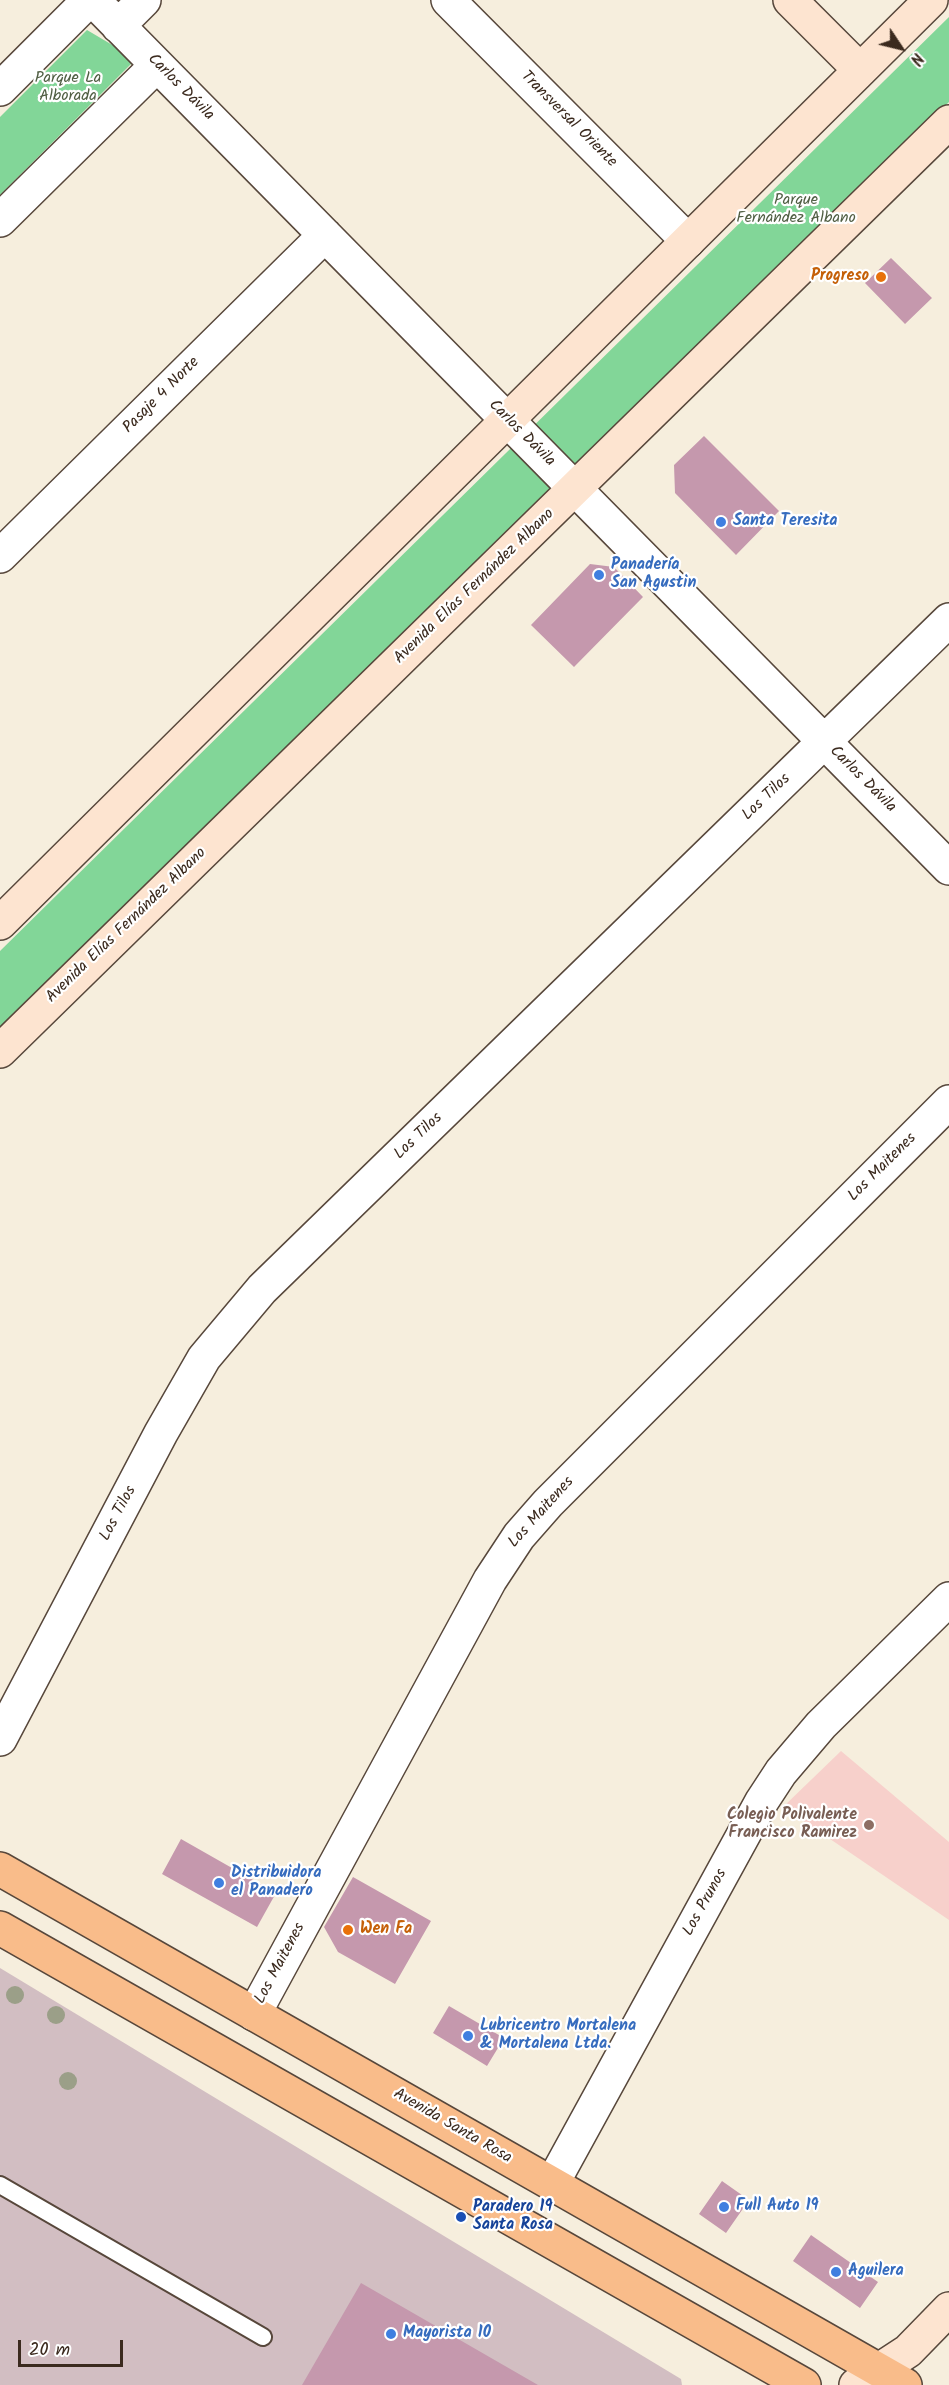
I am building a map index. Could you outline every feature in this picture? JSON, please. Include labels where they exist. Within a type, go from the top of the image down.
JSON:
[{"type":"main road","points":[[790,0],[860,70]]},
{"type":"main road","points":[[0,923],[932,0]]},
{"type":"main road","name":"Avenida Elías Fernández Albano","points":[[0,1052],[949,122]]},
{"type":"main road","name":"Avenida Santa Rosa","points":[[0,1869],[552,2184],[881,2380]]},
{"type":"main road","points":[[0,1928],[804,2385]]},
{"type":"main road","points":[[881,2380],[949,2309]]},
{"type":"street","name":"Carlos Dávila","points":[[91,0],[949,868]]},
{"type":"street","points":[[0,88],[91,0]]},
{"type":"street","points":[[118,26],[144,0]]},
{"type":"street","name":"Transversal Oriente","points":[[448,0],[688,241]]},
{"type":"street","points":[[0,220],[157,65]]},
{"type":"street","name":"Pasaje 4 Norte","points":[[0,556],[325,235]]},
{"type":"street","name":"Los Tilos","points":[[0,1739],[161,1433],[204,1358],[262,1289],[949,620]]},
{"type":"street","name":"Los Maitenes","points":[[254,2013],[490,1580],[519,1536],[565,1486],[949,1102]]},
{"type":"street","name":"Los Prunos","points":[[552,2184],[775,1782],[821,1725],[949,1599]]},
{"type":"lane","points":[[0,2185],[263,2337]]},
{"type":"shaded area","name":"Colegio Polivalente Francisco Ramirez","points":[[841,1751],[949,1842],[949,1920],[783,1807]]},
{"type":"shaded area","points":[[0,1968],[681,2379],[682,2385],[0,2385]]},
{"type":"green space","name":"Parque Fernández Albano","points":[[949,17],[949,102],[0,1031],[0,951]]},
{"type":"green space","name":"Parque La Alborada","points":[[87,30],[136,59],[0,195],[0,117]]},
{"type":"building","points":[[891,258],[932,298],[905,324],[865,283]]},
{"type":"building","points":[[704,436],[779,511],[736,555],[675,493],[674,465]]},
{"type":"building","points":[[590,564],[614,567],[643,597],[574,667],[531,625]]},
{"type":"building","name":"Distribuidora el Panadero","points":[[181,1839],[276,1893],[257,1927],[162,1874]]},
{"type":"building","points":[[353,1877],[431,1921],[395,1984],[338,1952],[324,1927]]},
{"type":"building","name":"Lubricentro Mortalena & Mortalena Ltda.","points":[[449,2006],[504,2038],[487,2066],[433,2033]]},
{"type":"building","name":"Full Auto 19","points":[[722,2181],[749,2200],[726,2233],[699,2214]]},
{"type":"building","name":"Aguilera","points":[[811,2235],[878,2282],[860,2308],[793,2261]]},
{"type":"building","name":"Mayorista 10","points":[[361,2283],[538,2385],[302,2385]]},
{"type":"place","name":"Progreso","points":[[881,277]]},
{"type":"place","name":"Santa Teresita","points":[[721,522]]},
{"type":"place","name":"Panadería San Agustin","points":[[599,575]]},
{"type":"place","name":"Colegio Polivalente Francisco Ramirez","points":[[869,1825]]},
{"type":"place","name":"Distribuidora el Panadero","points":[[219,1883]]},
{"type":"place","name":"Wen Fa","points":[[348,1930]]},
{"type":"place","name":"Lubricentro Mortalena & Mortalena Ltda.","points":[[468,2036]]},
{"type":"place","name":"Full Auto 19","points":[[724,2207]]},
{"type":"place","name":"Paradero 19 Santa Rosa","points":[[461,2217]]},
{"type":"place","name":"Aguilera","points":[[836,2272]]},
{"type":"place","name":"Mayorista 10","points":[[391,2334]]}]
